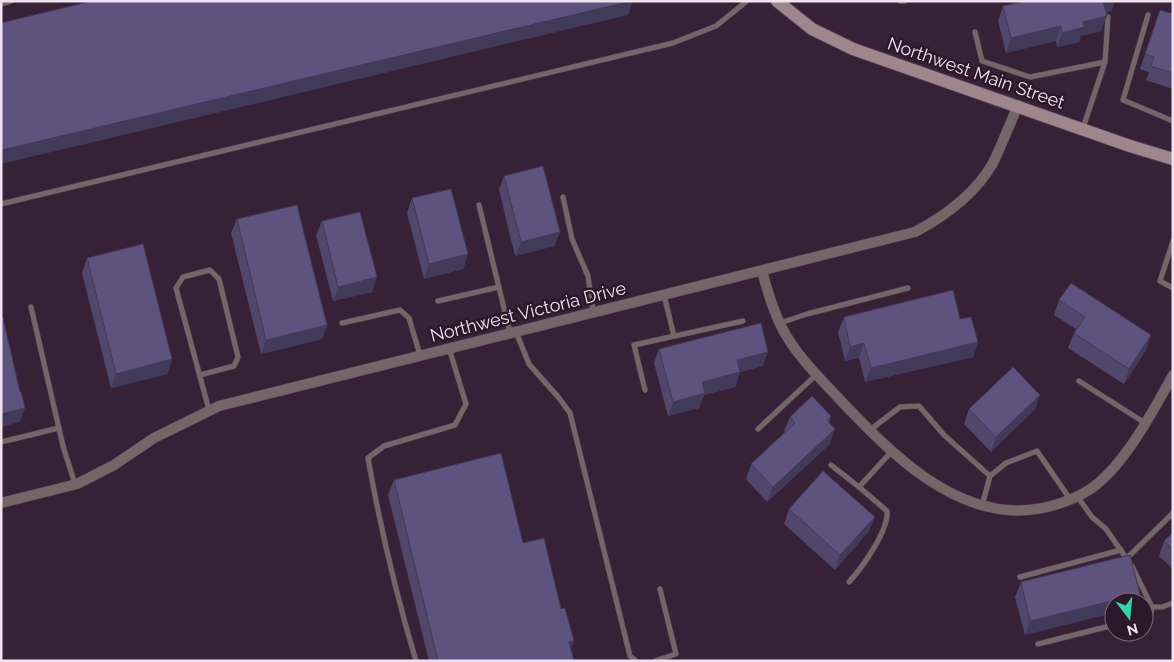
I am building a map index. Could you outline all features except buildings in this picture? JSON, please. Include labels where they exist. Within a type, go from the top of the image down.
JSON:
[{"type":"street","name":"Northwest Main Street","points":[[778,1],[812,28],[853,49],[1173,159]]},
{"type":"street","name":"Northwest Victoria Drive","points":[[1,503],[76,484],[114,465],[154,438],[219,406],[900,237],[928,226],[953,208],[974,188],[992,163],[1018,106]]},
{"type":"street","points":[[762,271],[780,323],[804,361],[892,451],[932,482],[956,496],[982,506],[1005,510],[1052,506],[1073,498],[1095,486],[1114,468],[1169,388],[1173,374]]},
{"type":"lane","points":[[1,4],[11,1]]},
{"type":"lane","points":[[1,204],[673,43],[716,26],[747,1]]},
{"type":"lane","points":[[900,1],[905,1]]},
{"type":"lane","points":[[1148,15],[1123,100],[1173,121]]},
{"type":"lane","points":[[1083,129],[1105,62],[1108,17]]},
{"type":"lane","points":[[975,32],[982,61],[1030,77],[1105,62]]},
{"type":"lane","points":[[563,197],[572,239],[588,276],[594,312]]},
{"type":"lane","points":[[479,205],[499,287],[513,332],[529,364],[570,413],[628,659],[636,661]]},
{"type":"lane","points":[[1173,241],[1160,281],[1173,288]]},
{"type":"lane","points":[[200,375],[234,366],[238,357],[220,279],[210,270],[183,277],[176,288],[209,411]]},
{"type":"lane","points":[[438,301],[499,287]]},
{"type":"lane","points":[[780,323],[807,314],[908,288]]},
{"type":"lane","points":[[664,295],[674,336]]},
{"type":"lane","points":[[31,307],[59,428],[76,484]]},
{"type":"lane","points":[[342,323],[400,310],[409,318],[420,355]]},
{"type":"lane","points":[[645,390],[634,345],[743,321]]},
{"type":"lane","points":[[416,661],[379,518],[368,458],[384,446],[455,425],[466,404],[449,348]]},
{"type":"lane","points":[[758,429],[817,374]]},
{"type":"lane","points":[[1079,381],[1144,423]]},
{"type":"lane","points":[[870,430],[900,407],[919,406],[944,435],[990,476]]},
{"type":"lane","points":[[1,442],[59,428]]},
{"type":"lane","points":[[859,486],[892,451]]},
{"type":"lane","points":[[982,506],[990,476],[1006,463],[1037,451],[1073,498],[1106,529],[1127,558],[1145,592]]},
{"type":"lane","points":[[831,465],[859,486],[887,512],[884,528],[860,570],[849,582]]},
{"type":"lane","points":[[1127,558],[1173,513]]},
{"type":"lane","points":[[1020,577],[1121,550]]},
{"type":"lane","points":[[654,661],[676,654],[660,589]]},
{"type":"lane","points":[[1154,607],[1162,607],[1173,603]]},
{"type":"lane","points":[[1038,644],[1104,628]]}]
